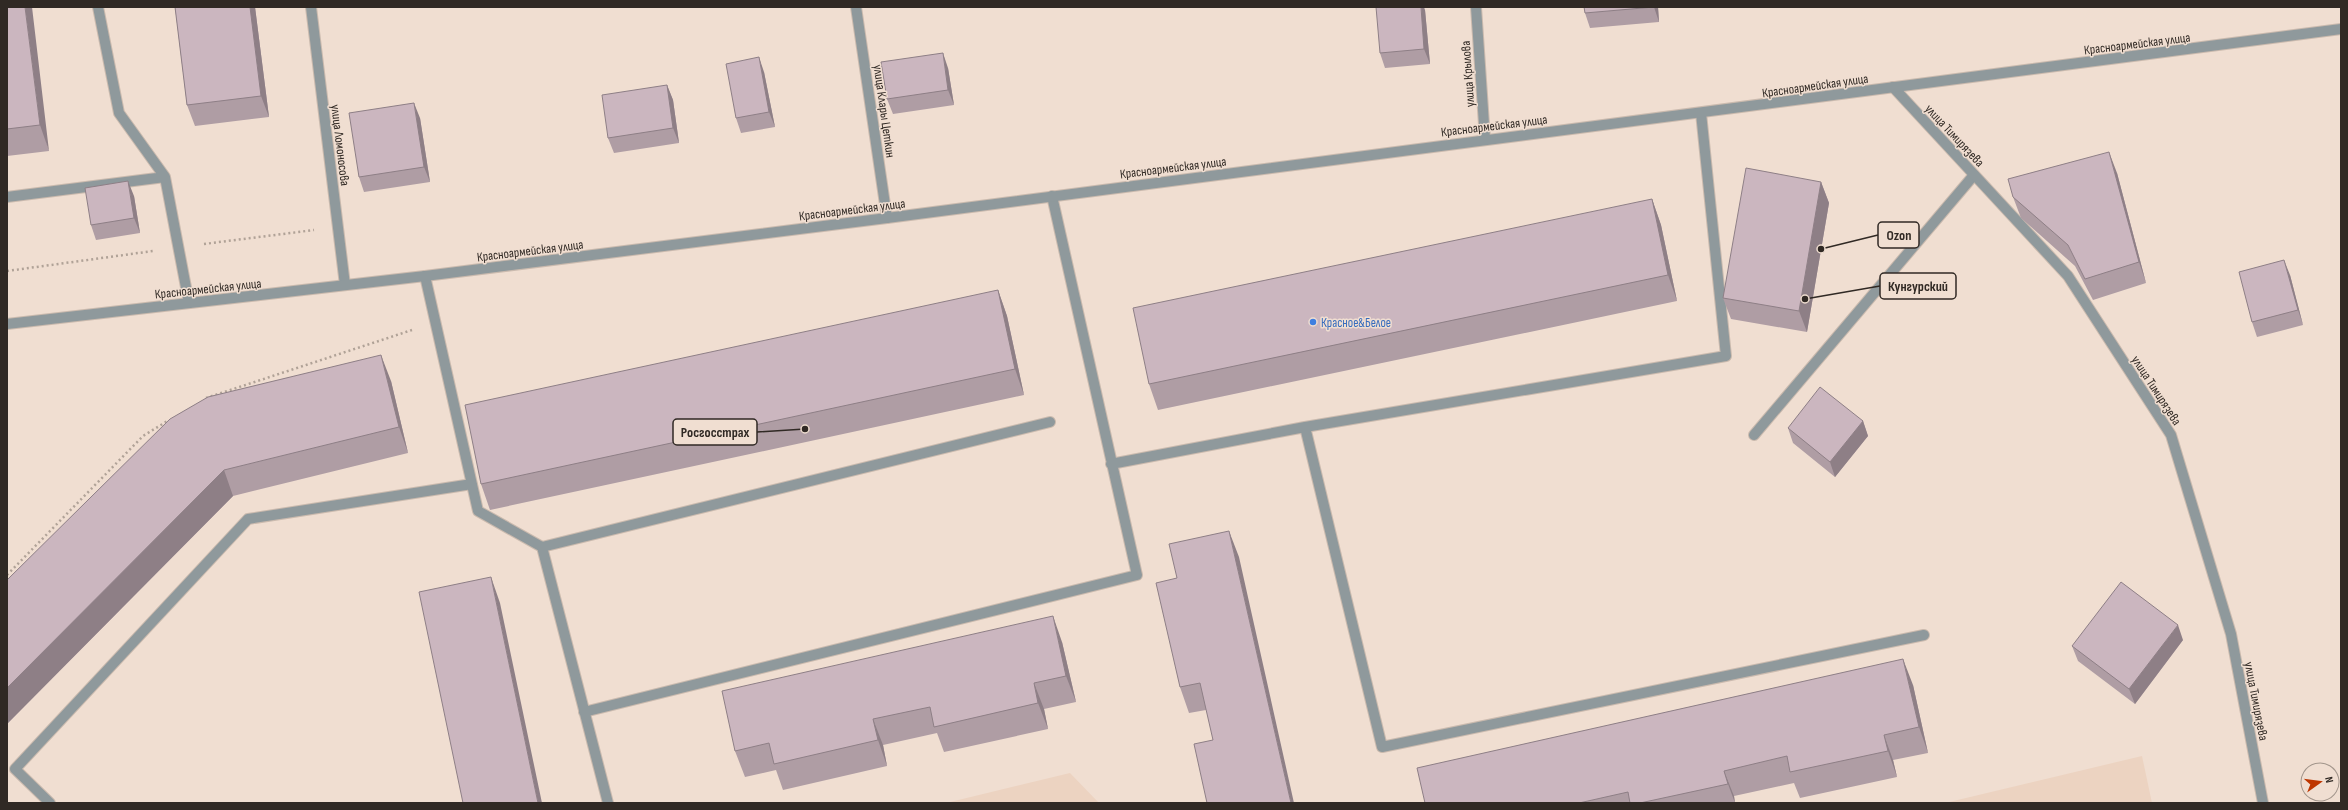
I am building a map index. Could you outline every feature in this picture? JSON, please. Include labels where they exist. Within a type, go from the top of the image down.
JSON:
[{"type":"street","points":[[98,7],[119,113],[165,177],[189,303]]},
{"type":"street","name":"улица Ломоносова","points":[[311,7],[345,286]]},
{"type":"street","name":"улица Клары Цеткин","points":[[856,7],[887,218]]},
{"type":"street","name":"улица Крылова","points":[[1476,7],[1485,139]]},
{"type":"street","name":"Красноармейская улица","points":[[7,324],[345,286],[887,218],[1485,139],[1701,113],[2341,29]]},
{"type":"street","name":"улица Тимирязева","points":[[1893,87],[2068,276],[2171,435],[2231,634],[2263,803]]},
{"type":"street","points":[[1112,464],[1305,427],[1726,356],[1701,113]]},
{"type":"street","points":[[1754,435],[1974,175]]},
{"type":"street","points":[[7,197],[165,177]]},
{"type":"street","points":[[584,712],[1137,575],[1052,196]]},
{"type":"street","points":[[425,276],[478,510],[542,547],[1050,422]]},
{"type":"street","points":[[1305,427],[1382,747],[1924,635]]},
{"type":"street","points":[[50,803],[15,768],[248,519],[472,484]]},
{"type":"street","points":[[542,547],[608,803]]},
{"type":"path","points":[[200,402],[213,394],[435,322]]},
{"type":"path","points":[[7,575],[143,436],[175,417]]},
{"type":"shaded area","points":[[2142,756],[2152,803],[1945,803]]},
{"type":"shaded area","points":[[1070,773],[1099,803],[946,803]]},
{"type":"building","points":[[7,7],[25,7],[40,125],[7,129]]},
{"type":"building","points":[[175,7],[250,7],[261,96],[187,105]]},
{"type":"building","points":[[1376,7],[1421,7],[1424,49],[1380,53]]},
{"type":"building","points":[[1584,7],[1654,7],[1585,13]]},
{"type":"building","points":[[943,53],[948,90],[887,99],[881,62]]},
{"type":"building","points":[[759,57],[769,112],[736,118],[726,64]]},
{"type":"building","points":[[667,85],[673,128],[608,138],[602,95]]},
{"type":"building","points":[[414,103],[424,167],[359,177],[349,113]]},
{"type":"building","points":[[2109,152],[2139,262],[2085,279],[2068,245],[2013,197],[2008,179]]},
{"type":"building","points":[[1746,168],[1821,182],[1799,311],[1723,298]]},
{"type":"building","points":[[128,181],[134,218],[91,225],[85,188]]},
{"type":"building","points":[[1652,199],[1668,275],[1149,384],[1133,308]]},
{"type":"building","points":[[2284,260],[2298,310],[2252,322],[2239,272]]},
{"type":"building","points":[[998,290],[1015,369],[481,484],[465,405]]},
{"type":"building","points":[[381,355],[399,427],[224,470],[7,688],[7,580],[170,419],[208,397]]},
{"type":"building","points":[[1820,387],[1863,421],[1830,462],[1788,428]]},
{"type":"building","points":[[1229,531],[1291,803],[1207,803],[1194,744],[1213,740],[1200,683],[1180,687],[1156,583],[1177,578],[1169,544]]},
{"type":"building","points":[[491,577],[538,803],[463,803],[419,592]]},
{"type":"building","points":[[2121,582],[2178,625],[2129,689],[2072,646]]},
{"type":"building","points":[[1053,616],[1066,676],[1034,683],[1038,703],[934,727],[930,707],[873,719],[878,740],[774,764],[769,743],[735,751],[722,691]]},
{"type":"building","points":[[1903,659],[1919,727],[1884,735],[1888,751],[1790,772],[1787,756],[1724,771],[1728,784],[1640,803],[1630,803],[1628,792],[1579,803],[1425,803],[1417,768]]},
{"type":"place","name":"Ozon","points":[[1821,249]]},
{"type":"place","name":"Кунгурский","points":[[1805,299]]},
{"type":"place","name":"Красное&Белое","points":[[1313,322]]},
{"type":"place","name":"Росгосстрах","points":[[805,429]]}]
